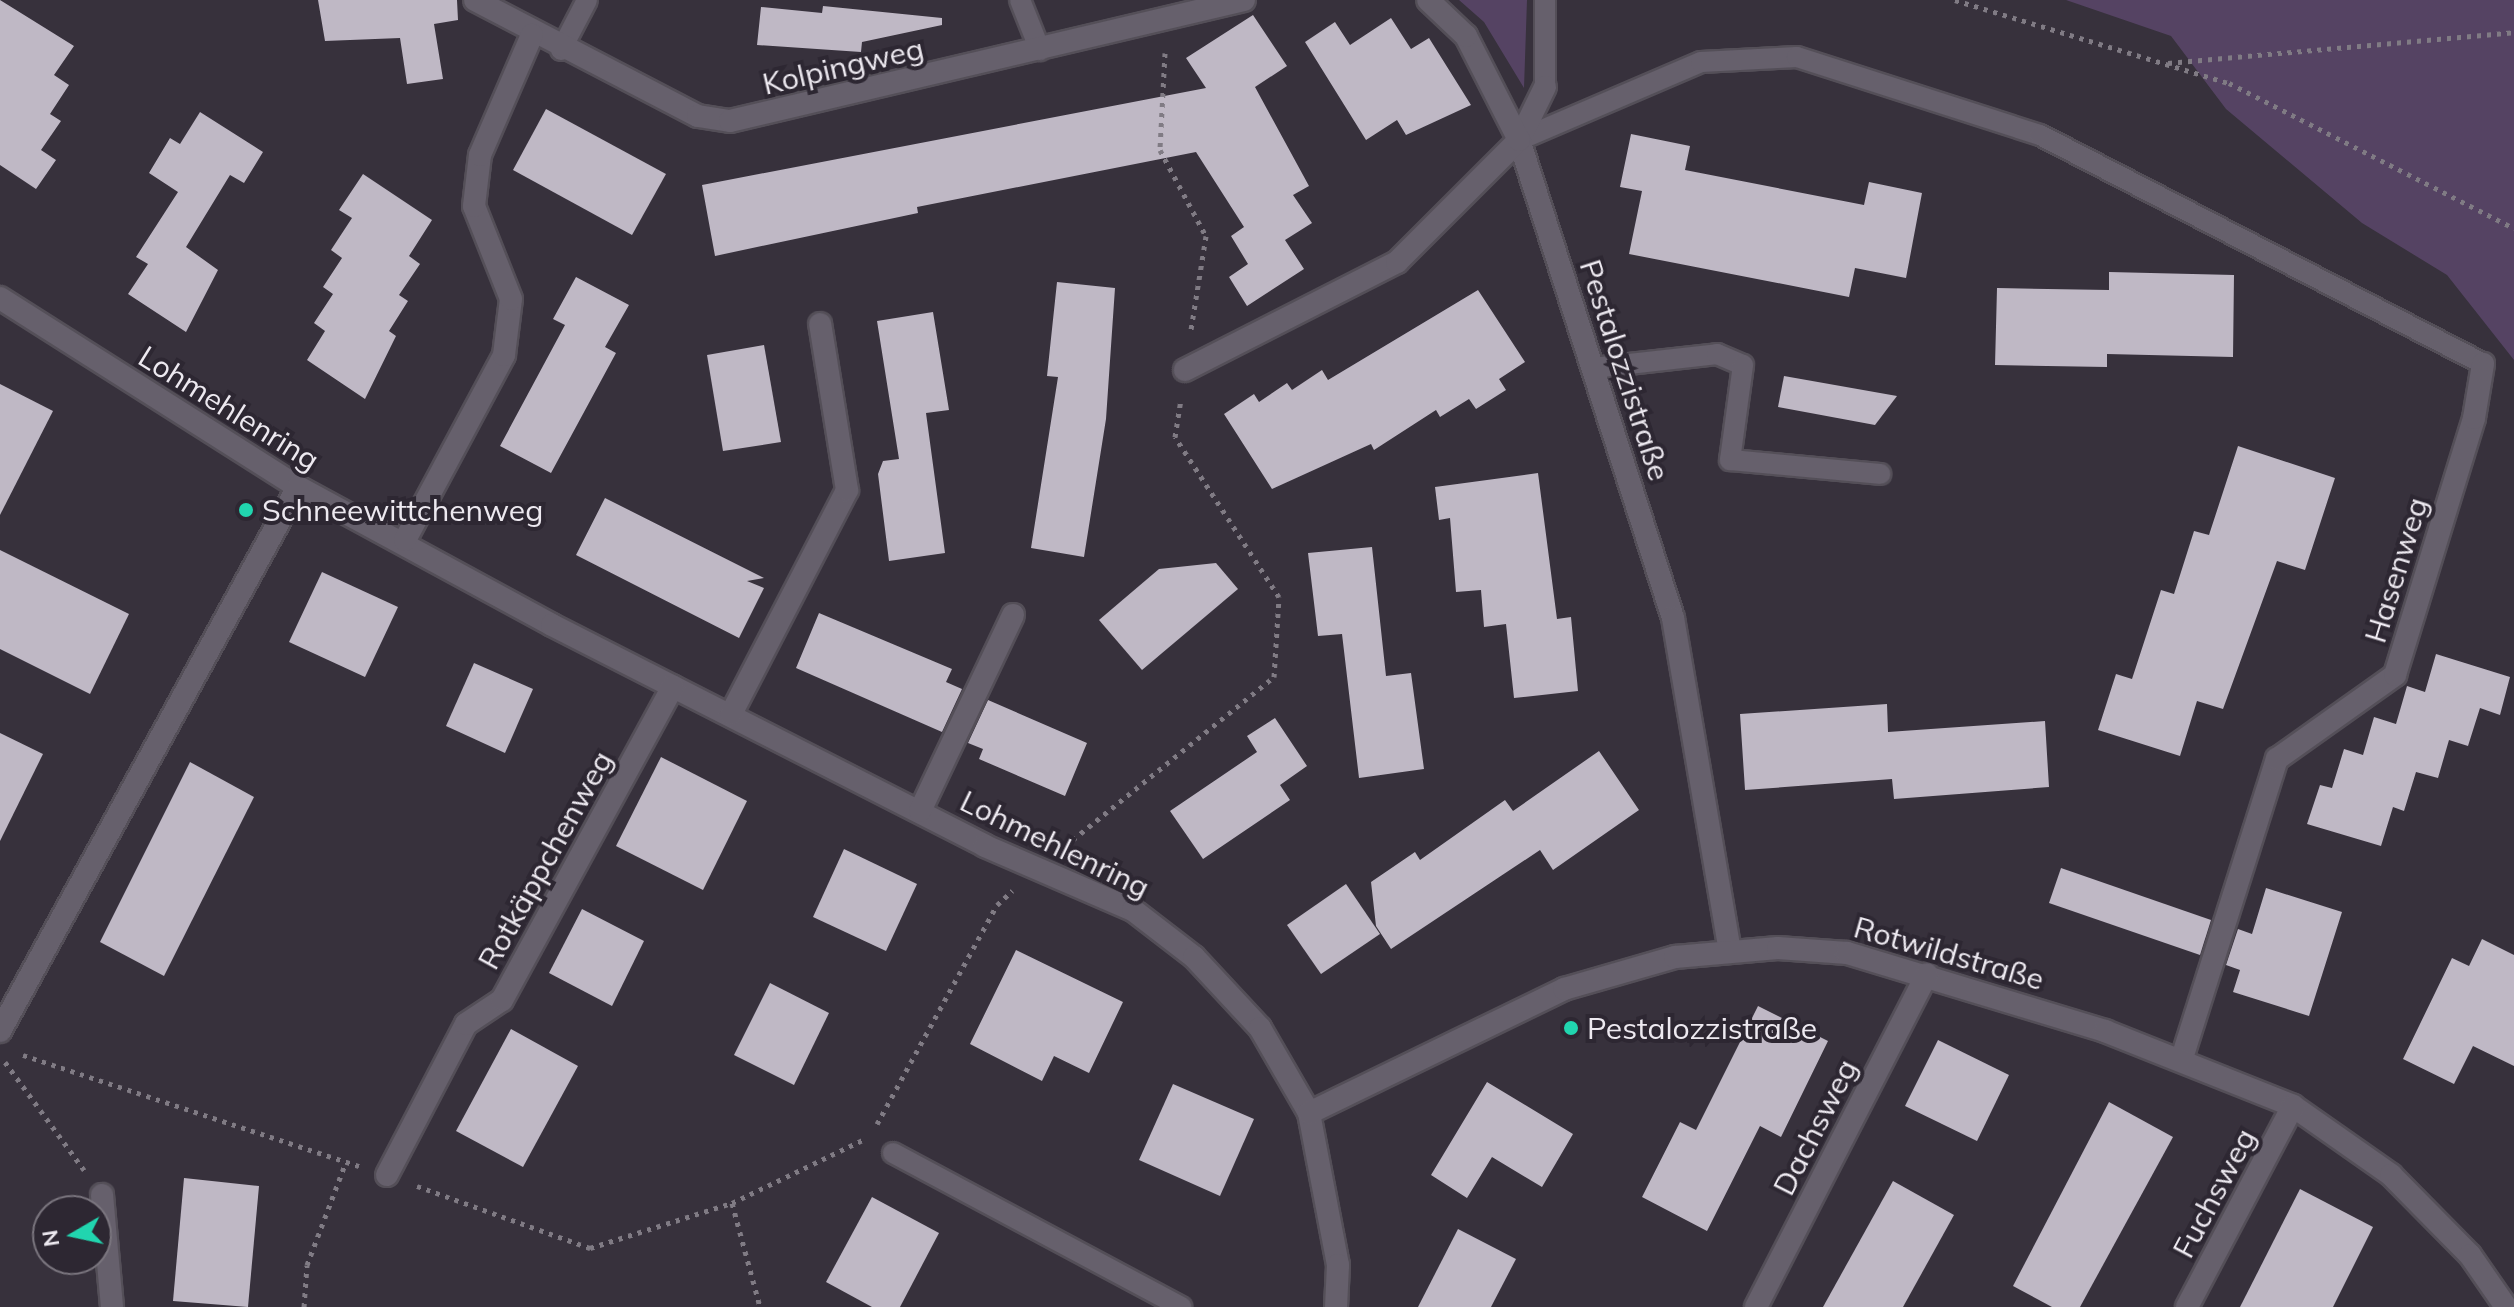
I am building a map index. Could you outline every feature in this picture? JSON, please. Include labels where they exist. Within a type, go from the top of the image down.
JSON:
[{"type":"street","name":"Kolpingweg","points":[[475,0],[532,35],[698,116],[730,121],[1244,0]]},
{"type":"street","points":[[1428,0],[1466,36],[1519,140]]},
{"type":"street","points":[[405,540],[504,355],[511,299],[474,206],[480,155],[532,35]]},
{"type":"street","points":[[1185,370],[1397,262],[1519,140],[1545,87]]},
{"type":"street","name":"Pestalozzistraße","points":[[1519,140],[1673,618],[1730,950]]},
{"type":"street","name":"Lohmehlenring","points":[[0,298],[298,487],[405,540],[673,687],[1036,869],[1133,910],[1194,957],[1260,1028],[1309,1113],[1338,1265],[1336,1307]]},
{"type":"street","points":[[731,714],[847,490],[820,324]]},
{"type":"street","name":"Hasenweg","points":[[2182,1058],[2277,759],[2395,675],[2474,418],[2483,364]]},
{"type":"street","points":[[0,1031],[298,487]]},
{"type":"street","name":"Lohmehlenring","points":[[920,811],[1013,615]]},
{"type":"street","name":"Rotkäppchenweg","points":[[387,1175],[466,1024],[502,1000],[673,687]]},
{"type":"street","name":"Rotwildstraße","points":[[1309,1113],[1564,989],[1675,957],[1730,950],[1847,953],[1927,974],[2182,1058],[2293,1106],[2391,1175],[2470,1255],[2506,1307]]},
{"type":"street","name":"Dachsweg","points":[[1756,1307],[1927,974]]},
{"type":"street","name":"Fuchsweg","points":[[2187,1307],[2293,1106]]},
{"type":"street","points":[[109,1275],[112,1307]]},
{"type":"lane","points":[[561,50],[587,0]]},
{"type":"lane","points":[[1020,0],[1040,50]]},
{"type":"lane","points":[[1545,0],[1545,87]]},
{"type":"lane","points":[[1519,140],[1701,62],[1797,57],[2040,135],[2483,364]]},
{"type":"lane","points":[[1593,368],[1717,354],[1743,365],[1730,460],[1880,474]]},
{"type":"lane","points":[[893,1153],[1182,1307]]},
{"type":"path","points":[[1955,0],[2229,83],[2514,228]]},
{"type":"path","points":[[2164,63],[2514,32]]},
{"type":"path","points":[[15,1052],[387,1175],[590,1248],[732,1203],[871,1136],[997,905],[1036,869],[1274,677]]},
{"type":"path","points":[[0,1055],[102,1195]]},
{"type":"path","points":[[304,1307],[307,1265],[346,1162]]},
{"type":"path","points":[[732,1203],[760,1307]]},
{"type":"shaded area","points":[[1459,0],[1527,0],[1524,88],[1484,22]]},
{"type":"shaded area","points":[[2066,0],[2514,0],[2514,360],[2447,275],[2362,223],[2226,109],[2171,36]]},
{"type":"building","points":[[0,0],[74,46],[54,75],[69,85],[50,114],[61,121],[41,150],[56,160],[36,189],[0,165]]},
{"type":"building","points":[[318,0],[457,0],[458,20],[434,24],[443,79],[407,84],[400,38],[325,41]]},
{"type":"building","points":[[823,6],[942,18],[942,25],[862,42],[861,52],[757,45],[761,7],[822,13]]},
{"type":"building","points":[[1253,15],[1287,66],[1255,87],[1309,186],[1293,195],[1312,223],[1285,240],[1304,269],[1247,306],[1229,277],[1248,264],[1231,236],[1244,227],[1196,152],[917,207],[918,213],[715,256],[702,185],[1206,88],[1186,58]]},
{"type":"building","points":[[1391,18],[1411,49],[1429,38],[1471,105],[1406,135],[1397,120],[1366,140],[1305,42],[1335,22],[1350,45]]},
{"type":"building","points":[[546,109],[666,174],[632,235],[513,170]]},
{"type":"building","points":[[200,112],[263,152],[244,183],[230,175],[186,247],[218,270],[186,332],[128,294],[148,264],[136,257],[178,192],[149,173],[170,138],[180,144]]},
{"type":"building","points":[[1631,134],[1690,146],[1685,170],[1864,205],[1869,182],[1922,193],[1906,278],[1855,268],[1849,297],[1629,254],[1642,191],[1620,187]]},
{"type":"building","points":[[363,174],[432,220],[409,256],[420,264],[399,295],[408,301],[389,331],[396,336],[365,399],[307,360],[325,331],[314,323],[333,294],[323,287],[342,258],[331,250],[352,218],[339,210]]},
{"type":"building","points":[[2109,272],[2234,275],[2233,357],[2107,354],[2107,367],[1995,365],[1997,288],[2109,290]]},
{"type":"building","points":[[576,277],[629,305],[605,347],[616,353],[551,473],[500,446],[565,325],[553,319]]},
{"type":"building","points":[[1057,282],[1115,288],[1106,419],[1084,557],[1031,548],[1058,377],[1047,376]]},
{"type":"building","points":[[1478,290],[1525,362],[1499,379],[1506,390],[1476,409],[1469,399],[1440,417],[1436,410],[1374,450],[1371,444],[1272,489],[1224,414],[1254,394],[1259,402],[1287,383],[1292,390],[1322,370],[1328,380]]},
{"type":"building","points":[[933,312],[949,410],[926,413],[945,553],[889,561],[878,474],[883,461],[899,459],[877,321]]},
{"type":"building","points":[[764,345],[781,442],[723,451],[707,355]]},
{"type":"building","points":[[1784,376],[1897,396],[1875,425],[1778,407]]},
{"type":"building","points":[[0,384],[53,411],[0,515]]},
{"type":"building","points":[[2238,446],[2335,478],[2305,570],[2277,561],[2223,709],[2197,701],[2180,756],[2098,730],[2116,674],[2132,679],[2161,590],[2174,594],[2194,531],[2209,535]]},
{"type":"building","points":[[1538,473],[1557,619],[1571,617],[1578,691],[1514,698],[1506,624],[1484,627],[1481,590],[1456,592],[1450,518],[1439,520],[1435,487]]},
{"type":"building","points":[[605,498],[764,578],[747,581],[764,588],[739,638],[576,555]]},
{"type":"building","points":[[1372,547],[1386,676],[1411,673],[1424,769],[1359,778],[1342,634],[1318,636],[1308,553]]},
{"type":"building","points":[[0,550],[129,614],[90,694],[0,649]]},
{"type":"building","points":[[1216,563],[1238,589],[1142,670],[1099,620],[1159,569]]},
{"type":"building","points":[[322,572],[398,607],[365,677],[289,642]]},
{"type":"building","points":[[819,613],[952,669],[946,682],[962,689],[942,732],[796,668]]},
{"type":"building","points":[[2436,654],[2510,677],[2500,715],[2480,708],[2468,746],[2449,740],[2438,778],[2416,772],[2404,811],[2393,807],[2381,846],[2307,824],[2320,785],[2332,788],[2344,749],[2363,755],[2374,717],[2396,724],[2407,686],[2425,692]]},
{"type":"building","points":[[474,663],[533,689],[505,753],[446,726]]},
{"type":"building","points":[[988,700],[1087,743],[1065,796],[979,759],[983,749],[968,743]]},
{"type":"building","points":[[1887,704],[1888,732],[2045,721],[2049,787],[1894,799],[1892,779],[1745,790],[1740,714]]},
{"type":"building","points":[[1275,718],[1307,766],[1280,785],[1290,800],[1203,859],[1170,811],[1257,752],[1247,736]]},
{"type":"building","points":[[0,733],[43,754],[0,841]]},
{"type":"building","points":[[1599,751],[1639,810],[1553,870],[1540,850],[1391,949],[1376,926],[1371,882],[1415,852],[1420,860],[1505,800],[1513,811]]},
{"type":"building","points":[[661,757],[747,801],[703,890],[616,846]]},
{"type":"building","points":[[190,762],[254,797],[164,976],[100,942]]},
{"type":"building","points":[[844,849],[917,884],[886,951],[813,917]]},
{"type":"building","points":[[2061,868],[2211,920],[2200,955],[2049,903]]},
{"type":"building","points":[[1346,884],[1380,934],[1321,974],[1287,925]]},
{"type":"building","points":[[2266,888],[2342,912],[2309,1016],[2233,992],[2240,970],[2226,965],[2238,929],[2252,934]]},
{"type":"building","points":[[582,909],[644,941],[612,1006],[549,973]]},
{"type":"building","points":[[2482,939],[2514,955],[2514,1066],[2473,1046],[2454,1084],[2403,1059],[2452,958],[2469,966]]},
{"type":"building","points":[[1016,950],[1123,1002],[1089,1073],[1054,1056],[1042,1081],[970,1044]]},
{"type":"building","points":[[770,983],[829,1013],[794,1085],[734,1055]]},
{"type":"building","points":[[1758,1006],[1828,1041],[1781,1137],[1760,1126],[1707,1231],[1642,1197],[1680,1122],[1696,1130]]},
{"type":"building","points":[[511,1029],[578,1066],[523,1167],[456,1131]]},
{"type":"building","points":[[1938,1040],[2009,1075],[1977,1141],[1905,1106]]},
{"type":"building","points":[[1487,1082],[1573,1134],[1542,1187],[1492,1157],[1467,1198],[1431,1175]]},
{"type":"building","points":[[1173,1084],[1254,1119],[1220,1196],[1139,1160]]},
{"type":"building","points":[[2109,1102],[2173,1137],[2080,1307],[2052,1307],[2013,1286]]},
{"type":"building","points":[[184,1178],[259,1186],[248,1307],[173,1301]]},
{"type":"building","points":[[1893,1181],[1954,1215],[1903,1307],[1823,1307]]},
{"type":"building","points":[[2300,1189],[2373,1227],[2333,1307],[2240,1307]]},
{"type":"building","points":[[872,1197],[939,1233],[900,1307],[872,1307],[826,1282]]},
{"type":"building","points":[[1458,1229],[1516,1259],[1491,1307],[1418,1307]]},
{"type":"place","name":"Schneewittchenweg","points":[[246,510]]},
{"type":"place","name":"Pestalozzistraße","points":[[1571,1028]]}]
